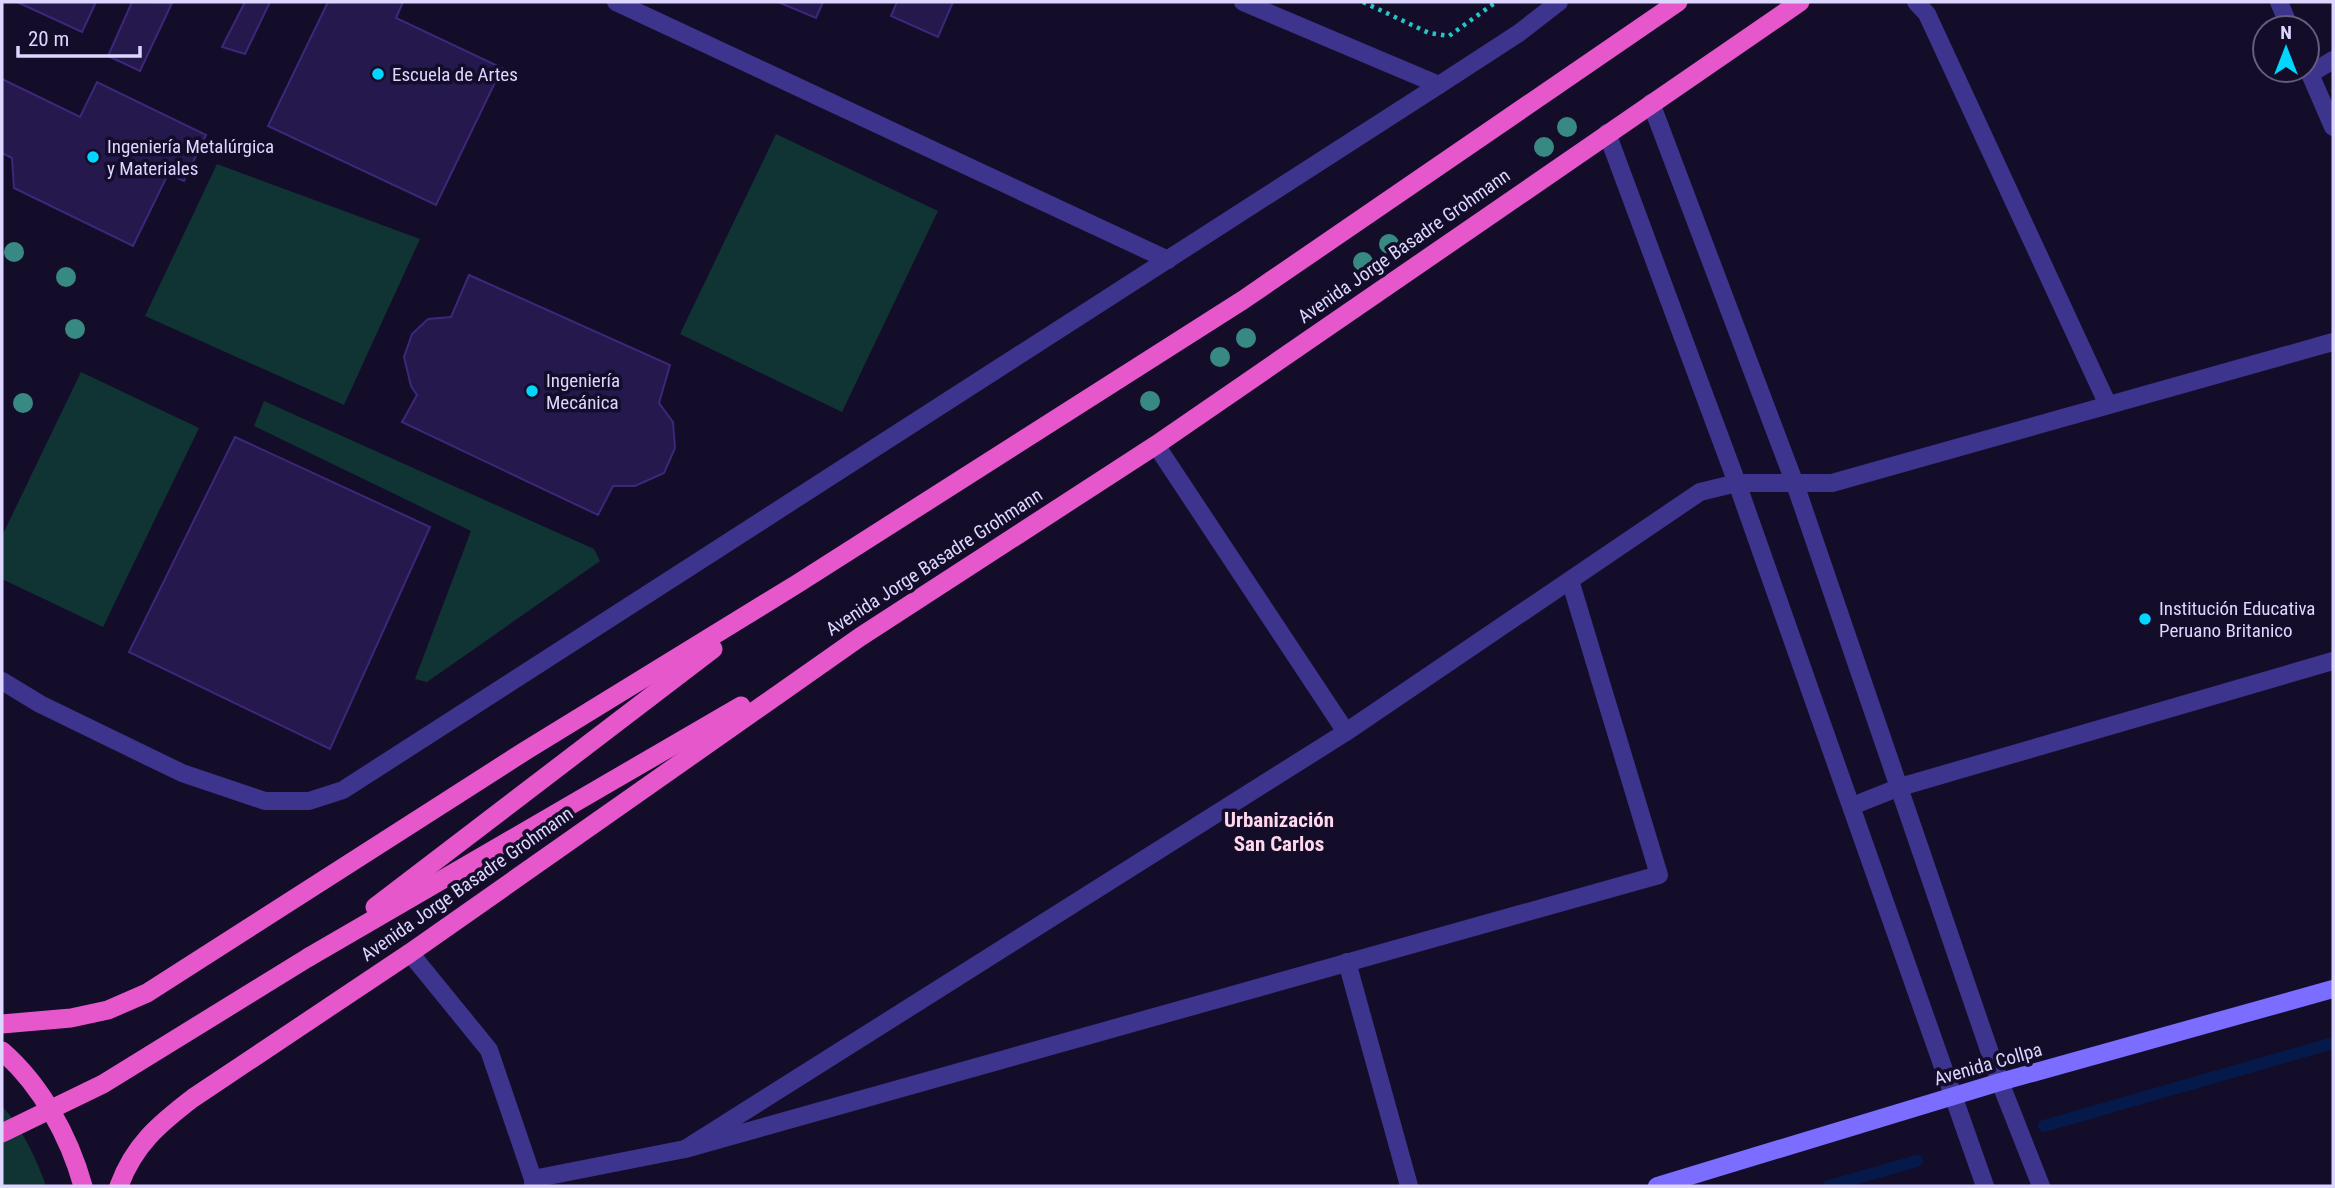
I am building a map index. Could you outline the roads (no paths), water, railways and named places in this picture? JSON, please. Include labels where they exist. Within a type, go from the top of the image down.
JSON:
[{"type":"highway","points":[[2,1024],[71,1018],[108,1010],[147,993],[525,751],[797,584],[1243,300],[1678,2]]},
{"type":"highway","name":"Avenida Jorge Basadre Grohmann","points":[[119,1186],[134,1152],[161,1122],[193,1098],[410,953],[860,637],[1156,445],[1800,2]]},
{"type":"highway","points":[[309,957],[797,584]]},
{"type":"highway","points":[[2,1133],[103,1084],[309,957],[860,637]]},
{"type":"highway","points":[[2,1051],[14,1062],[49,1108],[75,1160],[83,1186]]},
{"type":"main road","name":"Avenida Collpa","points":[[1657,1186],[1955,1095],[2333,989]]},
{"type":"street","points":[[616,2],[1168,260]]},
{"type":"street","points":[[1243,2],[1439,85]]},
{"type":"street","points":[[2,681],[40,705],[182,773],[265,802],[309,801],[343,790],[1439,85],[1519,33],[1559,2]]},
{"type":"street","points":[[1916,2],[1927,14],[2108,405]]},
{"type":"street","points":[[2315,84],[2333,127]]},
{"type":"street","points":[[1650,103],[1794,484],[2000,1082],[2041,1186]]},
{"type":"street","points":[[1607,134],[1737,483],[1985,1186]]},
{"type":"street","points":[[685,1149],[1346,732],[1700,492],[1737,483],[1832,483],[2333,342]]},
{"type":"street","points":[[1156,445],[1346,732]]},
{"type":"street","points":[[410,953],[489,1050],[533,1182],[685,1149],[1659,875],[1570,580]]},
{"type":"street","points":[[1852,806],[1900,787],[2333,661]]},
{"type":"street","points":[[1347,962],[1409,1186]]},
{"type":"waterway","points":[[2044,1126],[2333,1043]]},
{"type":"waterway","points":[[1829,1186],[1917,1161]]},
{"type":"place","name":"Escuela de Artes","points":[[378,74]]},
{"type":"place","name":"Ingeniería Metalúrgica y Materiales","points":[[93,157]]},
{"type":"place","name":"Ingeniería Mecánica","points":[[532,391]]},
{"type":"place","name":"Institución Educativa Peruano Britanico","points":[[2145,619]]},
{"type":"district","name":"Urbanización San Carlos","points":[[1279,832]]}]
